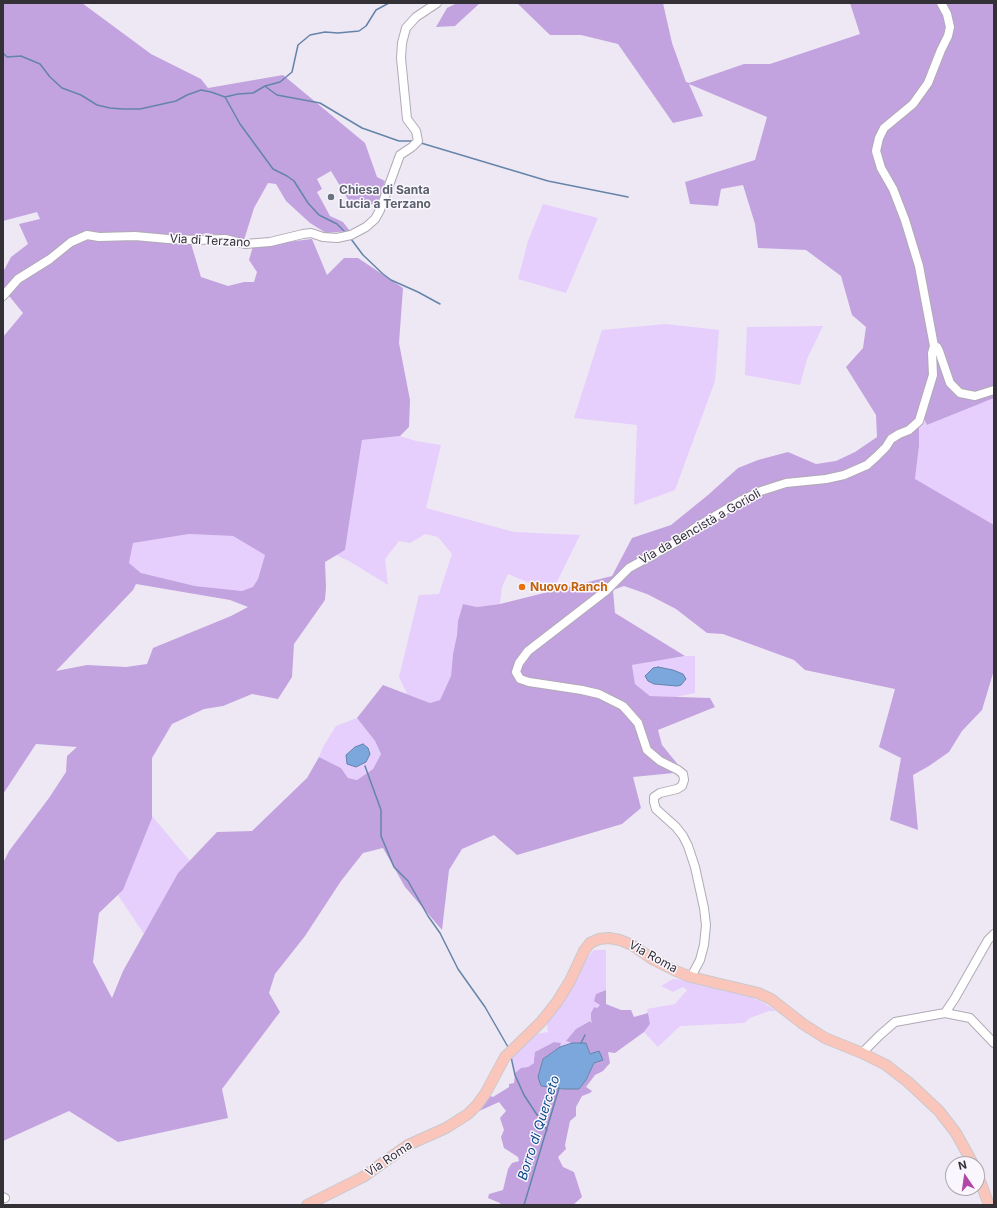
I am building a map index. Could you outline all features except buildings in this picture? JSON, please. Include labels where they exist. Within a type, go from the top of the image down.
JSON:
[{"type":"main road","name":"Via Roma","points":[[307,1205],[363,1177],[408,1145],[446,1128],[468,1114],[478,1105],[505,1057],[541,1022],[557,1002],[584,951],[590,943],[599,939],[609,938],[632,944],[654,960],[691,977],[758,993],[771,999],[802,1024],[825,1038],[862,1053],[886,1065],[908,1082],[939,1111],[956,1134],[968,1156]]},
{"type":"main road","points":[[985,1194],[989,1205]]},
{"type":"street","name":"Via di Terzano","points":[[3,296],[18,279],[50,259],[71,242],[87,235],[99,237],[135,236],[196,240],[225,239],[245,244],[270,242],[311,233],[323,237],[337,238],[351,235],[366,228],[380,210],[400,155],[418,141],[416,131],[407,119],[401,58],[402,43],[406,28],[416,17],[437,3]]},
{"type":"street","name":"Via da Bencistà a Gorioli","points":[[691,977],[700,960],[704,945],[706,925],[695,867],[683,836],[656,809],[654,802],[654,797],[660,793],[677,789],[682,786],[684,780],[683,774],[660,761],[647,750],[638,723],[623,706],[599,694],[529,682],[520,679],[516,672],[519,663],[528,651],[607,590],[625,572],[678,541],[695,528],[742,500],[761,491],[786,483],[826,479],[844,475],[867,465],[886,447],[891,440],[899,434],[909,430],[919,421],[933,375],[932,353],[934,346],[919,266],[905,220],[893,189],[881,168],[876,151],[879,138],[884,128],[912,104],[928,83],[948,36],[950,27],[947,14],[941,3]]},
{"type":"street","name":"Via da Bencistà a Gorioli","points":[[934,346],[937,347],[941,354],[950,384],[960,393],[975,396],[994,390]]},
{"type":"street","points":[[945,1013],[956,998],[988,940],[994,934]]},
{"type":"street","points":[[862,1053],[895,1022],[945,1013],[970,1018],[994,1043]]},
{"type":"shaded area","points":[[3,3],[82,3],[151,54],[201,79],[208,88],[283,75],[365,143],[377,177],[385,181],[378,203],[369,205],[349,201],[331,171],[317,179],[322,189],[317,192],[330,216],[343,222],[350,231],[326,233],[310,223],[286,201],[276,184],[268,183],[254,208],[244,240],[207,233],[189,237],[201,277],[228,286],[244,282],[254,282],[257,272],[249,260],[253,246],[312,239],[327,275],[344,258],[358,258],[403,288],[399,343],[410,400],[409,427],[400,436],[362,440],[345,550],[325,562],[325,600],[294,644],[292,677],[278,699],[252,694],[223,706],[204,709],[172,724],[152,758],[152,818],[123,890],[99,913],[93,962],[112,998],[123,971],[178,873],[217,832],[252,831],[307,778],[319,757],[341,768],[348,778],[357,780],[373,769],[381,754],[375,741],[357,718],[383,685],[430,703],[440,700],[451,676],[458,621],[463,604],[477,607],[500,604],[612,576],[632,538],[671,525],[738,468],[758,460],[788,452],[816,464],[836,461],[855,452],[877,437],[876,415],[846,367],[863,348],[866,327],[852,315],[841,276],[806,250],[758,248],[755,224],[743,185],[721,189],[718,206],[690,204],[685,182],[755,160],[767,117],[689,84],[703,116],[673,123],[618,44],[581,35],[550,35],[517,3],[663,3],[672,43],[686,82],[689,83],[744,64],[770,64],[860,34],[850,3],[994,3],[994,398],[927,425],[919,408],[919,446],[915,479],[994,525],[994,670],[982,710],[962,731],[949,752],[913,775],[918,830],[890,820],[901,758],[879,747],[895,689],[805,670],[794,660],[723,634],[707,633],[676,609],[647,594],[624,586],[613,590],[615,613],[685,656],[632,665],[635,684],[650,696],[710,698],[715,707],[658,730],[662,745],[684,772],[633,777],[641,808],[622,824],[517,855],[494,835],[462,849],[449,870],[442,930],[405,887],[383,848],[363,853],[341,881],[305,936],[275,974],[269,993],[280,1012],[222,1089],[228,1118],[118,1142],[69,1111],[3,1141],[3,863],[9,851],[49,798],[66,772],[67,756],[77,747],[36,744],[3,794],[3,337],[23,313],[3,291],[3,272],[11,257],[28,244],[19,224],[40,219],[37,212],[3,221]],"holes":[[[189,534],[233,536],[265,555],[258,579],[253,587],[242,591],[195,586],[141,573],[129,563],[133,543]],[[136,584],[230,600],[248,607],[231,616],[153,648],[147,664],[126,667],[87,665],[56,671],[133,590]]]},
{"type":"shaded area","points":[[457,3],[480,3],[455,26],[436,27],[447,8]]},
{"type":"shaded area","points":[[543,204],[598,218],[566,293],[518,279],[528,241]]},
{"type":"shaded area","points":[[665,324],[719,330],[715,381],[675,490],[634,505],[637,425],[574,418],[602,330]]},
{"type":"shaded area","points":[[823,326],[807,359],[800,385],[745,375],[747,327]]},
{"type":"shaded area","points":[[994,398],[994,525],[915,480],[919,446],[918,407],[927,425]]},
{"type":"shaded area","points":[[400,436],[416,441],[441,445],[426,508],[514,532],[580,535],[552,592],[508,574],[502,587],[500,604],[477,607],[463,604],[458,621],[451,676],[440,700],[430,703],[407,694],[399,677],[419,595],[439,594],[452,554],[438,537],[425,534],[410,543],[399,541],[385,559],[388,585],[349,561],[336,555],[345,550],[362,440]]},
{"type":"shaded area","points":[[189,534],[233,536],[265,555],[258,579],[253,588],[242,591],[195,586],[141,573],[129,563],[133,543]]},
{"type":"shaded area","points":[[685,656],[695,656],[695,693],[676,697],[650,696],[635,684],[632,665]]},
{"type":"shaded area","points":[[357,718],[375,741],[381,754],[373,769],[357,780],[348,778],[341,768],[319,757],[324,745],[336,726]]},
{"type":"shaded area","points":[[152,816],[190,861],[178,873],[144,934],[118,895],[123,890]]},
{"type":"shaded area","points":[[594,950],[606,950],[606,990],[596,994],[600,1005],[597,1008],[594,1007],[591,1013],[591,1020],[576,1029],[567,1041],[572,1043],[560,1047],[561,1043],[554,1042],[535,1052],[534,1063],[528,1067],[521,1068],[515,1073],[511,1055],[536,1034],[548,1032],[547,1024],[585,959]]},
{"type":"shaded area","points":[[673,979],[686,980],[692,983],[751,997],[776,1011],[769,1011],[750,1018],[744,1023],[680,1026],[658,1047],[644,1032],[650,1024],[647,1009],[675,1004],[687,990],[683,987],[673,992],[661,986]]},
{"type":"shaded area","points":[[606,990],[606,1004],[621,1010],[631,1010],[634,1017],[648,1013],[650,1024],[644,1032],[615,1053],[608,1052],[610,1063],[603,1071],[595,1075],[586,1087],[592,1091],[582,1096],[576,1107],[576,1116],[570,1121],[565,1145],[566,1149],[558,1157],[563,1167],[574,1172],[582,1197],[573,1205],[500,1205],[500,1203],[488,1198],[489,1194],[503,1190],[508,1169],[512,1163],[519,1161],[518,1157],[504,1148],[501,1137],[504,1130],[500,1118],[506,1111],[499,1102],[477,1112],[485,1094],[493,1097],[509,1087],[509,1084],[514,1083],[515,1073],[521,1068],[528,1067],[534,1063],[535,1052],[554,1042],[561,1043],[560,1047],[543,1059],[540,1086],[558,1089],[579,1089],[586,1080],[594,1063],[603,1059],[590,1054],[586,1043],[572,1043],[566,1041],[576,1029],[590,1021],[592,1023],[591,1013],[594,1007],[597,1008],[600,1005],[594,1001],[596,994]]},
{"type":"water","points":[[658,667],[683,674],[686,679],[681,685],[677,686],[654,684],[648,681],[645,676],[653,668]]},
{"type":"water","points":[[363,744],[368,748],[370,754],[366,762],[356,767],[347,764],[346,755],[355,747]]},
{"type":"water","points":[[572,1043],[586,1043],[590,1054],[599,1051],[603,1060],[594,1063],[586,1080],[579,1089],[563,1089],[541,1086],[538,1077],[543,1059],[560,1047]]},
{"type":"waterway","points":[[3,53],[7,57],[21,56],[40,64],[50,77],[62,88],[81,95],[97,105],[110,108],[140,109],[176,101],[201,90],[225,97],[253,93],[265,86],[280,82],[292,72],[298,45],[310,35],[325,32],[338,33],[359,31],[366,26],[376,10],[389,3]]},
{"type":"waterway","points":[[266,87],[277,95],[320,103],[362,128],[399,141],[414,141]]},
{"type":"waterway","points":[[225,97],[240,124],[273,169],[294,181],[308,203],[319,215],[337,224],[346,233]]},
{"type":"waterway","points":[[421,143],[548,181],[628,197]]},
{"type":"waterway","points":[[351,239],[363,255],[391,280],[440,304]]},
{"type":"waterway","points":[[365,766],[381,810],[381,836],[394,867],[408,881],[428,916],[440,933],[458,969],[485,1007],[508,1047]]},
{"type":"waterway","name":"Borro di Querceto","points":[[581,1043],[585,1035]]},
{"type":"waterway","points":[[511,1057],[515,1075],[524,1095],[547,1130]]},
{"type":"waterway","name":"Borro di Querceto","points":[[524,1205],[559,1088]]},
{"type":"place","name":"Chiesa di Santa Lucia a Terzano","points":[[331,197]]},
{"type":"place","name":"Nuovo Ranch","points":[[522,587]]}]
